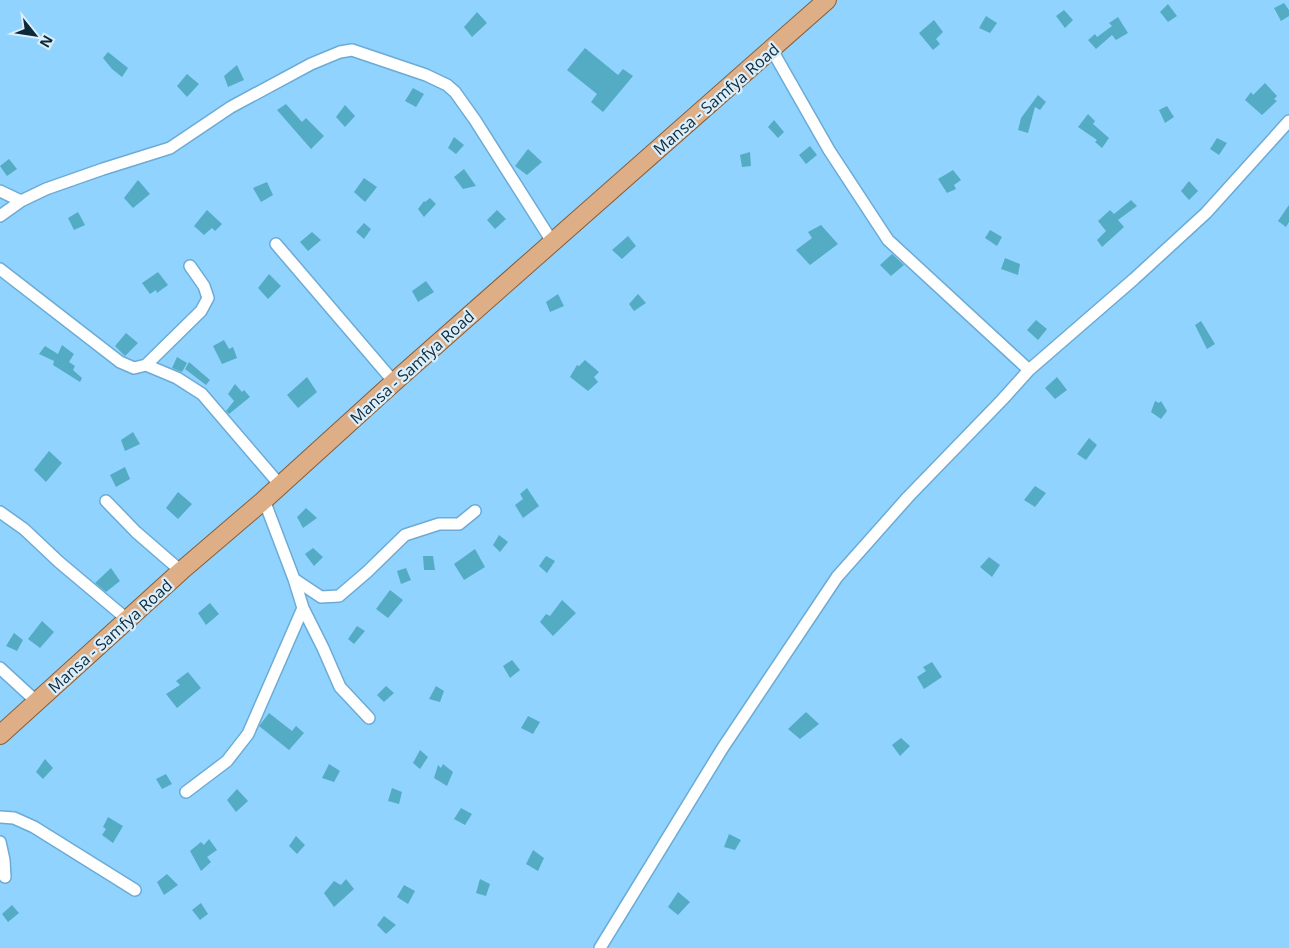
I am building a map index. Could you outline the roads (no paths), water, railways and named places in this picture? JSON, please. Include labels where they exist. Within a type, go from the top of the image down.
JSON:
[{"type":"main road","name":"Mansa - Samfya Road","points":[[0,735],[181,571],[264,500],[394,382],[827,0]]},
{"type":"street","points":[[0,216],[21,201],[46,189],[170,148],[239,102],[310,64],[340,52],[352,50],[426,75],[455,92],[553,242]]},
{"type":"street","points":[[772,50],[829,150],[888,240],[1029,370]]},
{"type":"street","points":[[600,948],[722,749],[837,577],[908,497],[1029,370],[1134,280],[1206,213],[1289,122]]},
{"type":"street","points":[[0,191],[21,201]]},
{"type":"street","points":[[276,244],[394,382]]},
{"type":"street","points":[[0,269],[120,362],[134,368],[146,365],[202,311],[208,298],[204,286],[190,266]]},
{"type":"street","points":[[146,365],[177,378],[202,394],[280,485]]},
{"type":"street","points":[[264,500],[303,608],[340,687],[369,718]]},
{"type":"street","points":[[106,501],[136,532],[181,571]]},
{"type":"street","points":[[294,579],[321,596],[339,596],[405,535],[440,524],[459,524],[475,511]]},
{"type":"street","points":[[0,512],[24,529],[59,562],[128,620]]},
{"type":"street","points":[[186,792],[227,760],[248,734],[303,608]]},
{"type":"street","points":[[0,668],[37,702]]},
{"type":"street","points":[[0,817],[14,818],[34,827],[135,890]]},
{"type":"street","points":[[0,842],[5,877]]}]
